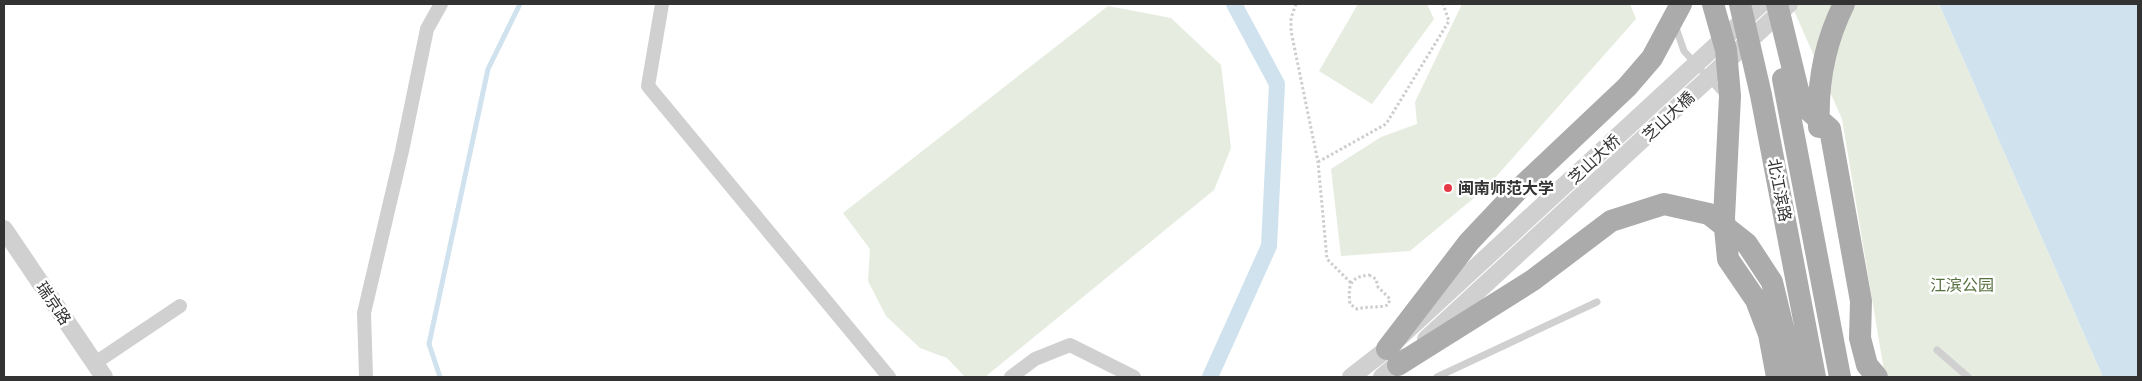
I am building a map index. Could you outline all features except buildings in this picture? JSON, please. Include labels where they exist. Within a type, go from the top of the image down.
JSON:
[{"type":"main road","points":[[1713,4],[1726,50],[1730,96],[1724,218],[1728,259],[1756,300],[1768,334],[1778,377]]},
{"type":"main road","name":"北江滨路","points":[[1740,4],[1761,95],[1816,377]]},
{"type":"main road","name":"北江滨路","points":[[1765,4],[1785,90],[1840,377]]},
{"type":"main road","points":[[1777,4],[1798,90],[1806,108],[1830,130],[1861,301],[1860,338],[1867,365],[1877,377]]},
{"type":"main road","points":[[1844,4],[1835,22],[1822,66],[1818,109],[1820,153],[1861,377]]},
{"type":"main road","points":[[1389,364],[1470,242],[1519,189],[1627,87],[1652,58],[1675,8]]},
{"type":"main road","points":[[1389,364],[1532,280],[1611,221],[1664,204],[1709,214],[1747,244],[1772,282],[1784,324],[1795,377]]},
{"type":"street","points":[[366,377],[364,313],[402,150],[427,29],[441,4]]},
{"type":"street","points":[[662,4],[648,86],[889,377]]},
{"type":"street","name":"芝山大桥","points":[[1389,364],[1537,212],[1761,4]]},
{"type":"street","name":"芝山大橋","points":[[1389,364],[1548,228],[1788,4]]},
{"type":"street","name":"瑞京路","points":[[4,229],[99,370]]},
{"type":"street","points":[[99,370],[180,306]]},
{"type":"street","points":[[1011,377],[1035,359],[1070,345],[1134,377]]},
{"type":"street","points":[[1350,377],[1389,364]]},
{"type":"lane","points":[[1675,8],[1684,51],[1720,91],[1730,96]]},
{"type":"lane","points":[[1437,377],[1597,302]]},
{"type":"lane","points":[[1937,350],[1968,377]]},
{"type":"path","points":[[1296,4],[1291,18],[1291,31],[1318,162],[1327,259],[1351,283]]},
{"type":"path","points":[[1318,162],[1386,124],[1449,21],[1443,4]]},
{"type":"path","points":[[1369,275],[1376,280],[1378,287],[1390,299],[1388,305],[1357,309],[1350,304],[1348,293],[1351,283],[1358,276],[1369,275]]},
{"type":"green space","points":[[1358,4],[1427,4],[1434,19],[1372,104],[1319,71]]},
{"type":"green space","points":[[1462,4],[1630,4],[1636,19],[1486,188],[1410,251],[1341,256],[1331,169],[1381,137],[1417,124],[1415,102]]},
{"type":"green space","name":"江滨公园","points":[[1791,4],[1939,4],[2103,377],[1885,377],[1842,119]]},
{"type":"green space","points":[[1108,6],[1171,18],[1221,65],[1231,148],[1214,190],[985,377],[965,377],[947,358],[920,348],[886,316],[868,281],[870,249],[843,213]]},
{"type":"water","points":[[1939,4],[2138,4],[2138,377],[2103,377]]},
{"type":"waterway","points":[[440,377],[429,344],[488,69],[520,4]]},
{"type":"waterway","points":[[1210,377],[1269,246],[1277,84],[1234,4]]},
{"type":"place","name":"闽南师范大学","points":[[1448,188]]}]
